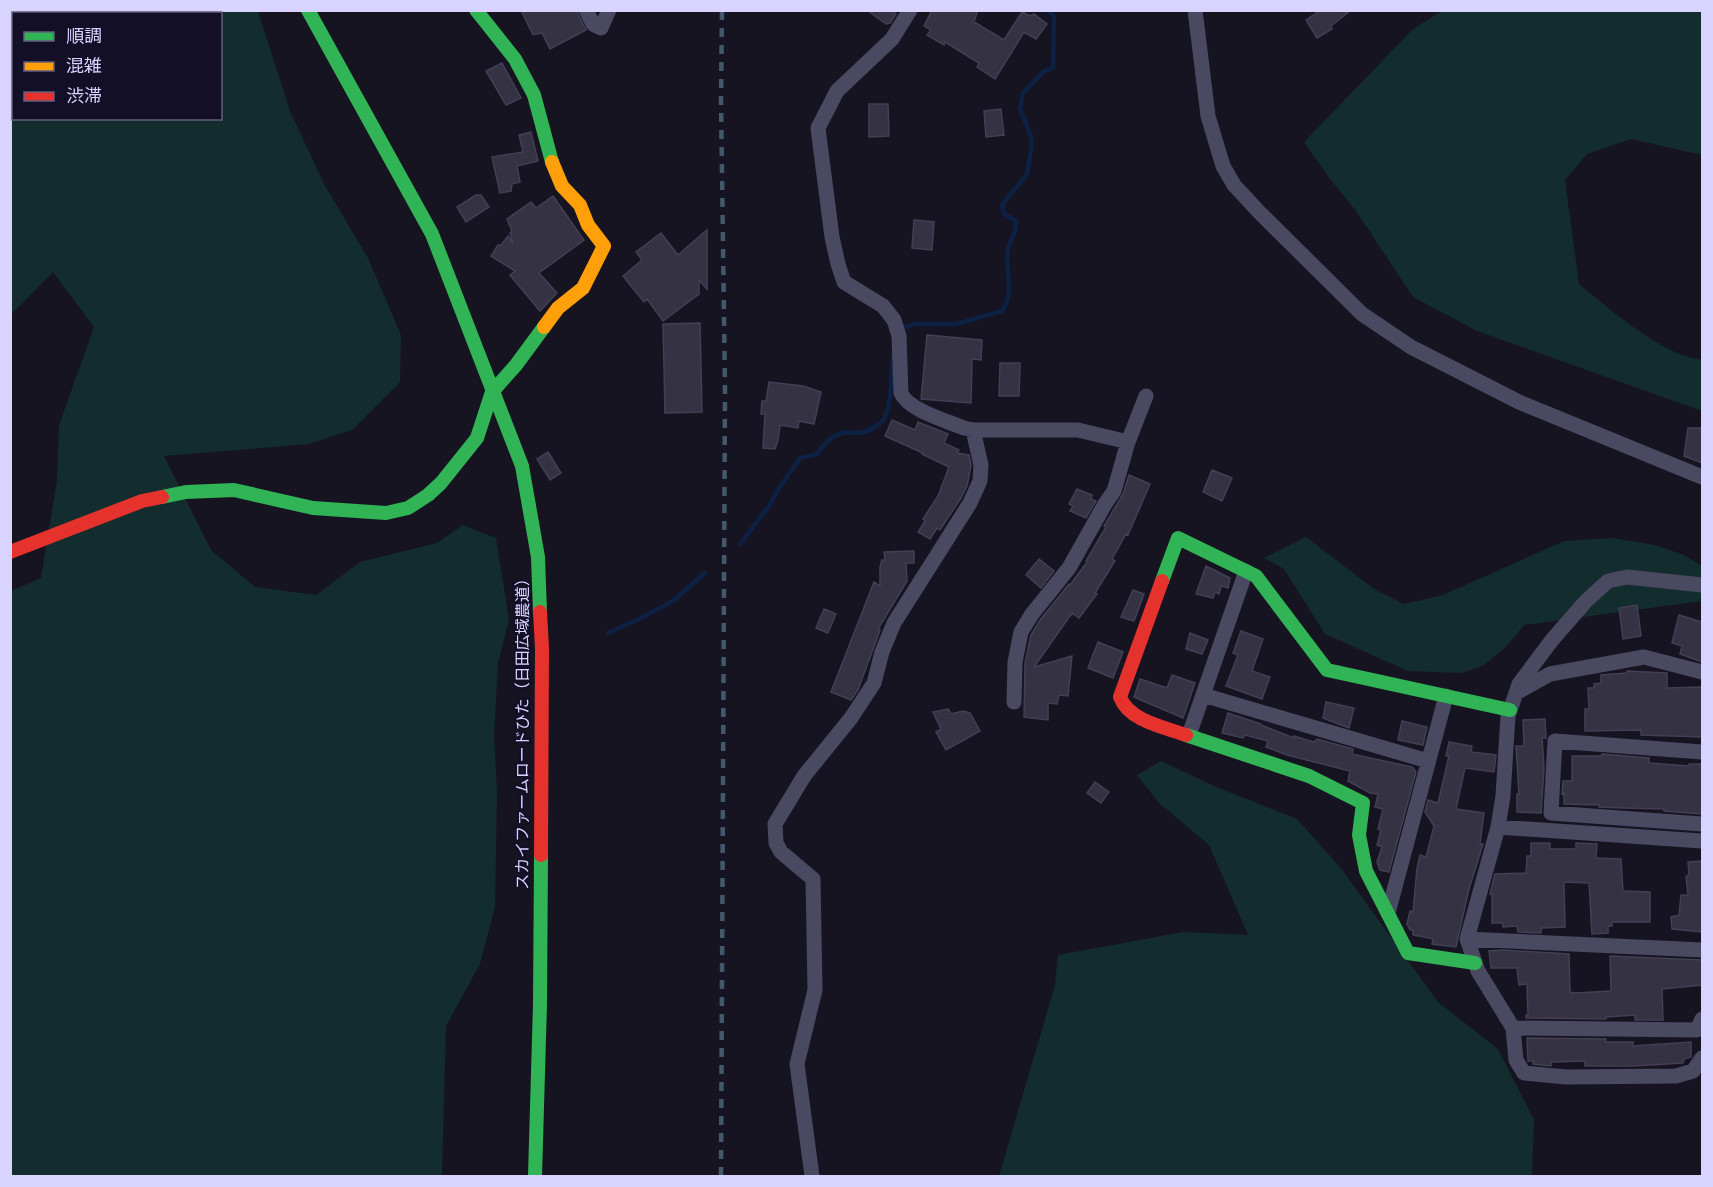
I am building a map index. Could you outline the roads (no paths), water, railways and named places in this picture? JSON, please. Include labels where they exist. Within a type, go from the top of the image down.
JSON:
[{"type":"street","name":"スカイファームロードひた（日田広域農道）","points":[[308,10],[432,234],[522,466],[538,557],[542,648],[540,1004],[535,1176]]},
{"type":"street","points":[[10,552],[142,501],[186,492],[234,490],[323,509],[386,513],[408,508],[441,483],[477,438],[492,392],[516,365],[558,308],[583,288],[604,246],[588,225],[580,205],[562,186],[553,165],[534,95],[514,59],[476,10]]},
{"type":"street","points":[[586,10],[593,24],[601,28],[609,10]]},
{"type":"street","points":[[910,10],[891,39],[837,91],[818,128],[832,237],[837,264],[844,282],[883,306],[894,320],[899,336],[900,385],[903,398],[921,410],[973,430],[1078,430],[1128,442]]},
{"type":"street","points":[[1195,10],[1208,116],[1223,166],[1234,185],[1259,212],[1362,314],[1412,347],[1519,402],[1702,477]]},
{"type":"street","points":[[1014,702],[1017,648],[1021,632],[1032,614],[1069,568],[1114,491],[1128,442],[1146,396]]},
{"type":"street","points":[[812,1176],[797,1064],[814,990],[813,879],[781,852],[776,843],[775,824],[804,776],[851,718],[874,683],[882,652],[894,624],[912,591],[970,503],[980,481],[981,465],[973,430]]},
{"type":"street","points":[[1474,963],[1408,953],[1366,871],[1359,835],[1363,803],[1309,776],[1143,720],[1123,705],[1120,697],[1178,538],[1256,576],[1327,670],[1510,710]]},
{"type":"street","points":[[1189,735],[1246,571]]},
{"type":"street","points":[[1702,585],[1627,577],[1608,581],[1586,601],[1552,640],[1519,684],[1510,710],[1503,796],[1498,827],[1467,939],[1474,963],[1513,1028],[1516,1060],[1524,1073],[1566,1077],[1676,1076],[1693,1071],[1702,1058]]},
{"type":"street","points":[[1516,693],[1550,674],[1644,657],[1702,672]]},
{"type":"street","points":[[1203,695],[1428,761]]},
{"type":"street","points":[[1388,913],[1446,696]]},
{"type":"street","points":[[1702,752],[1555,741],[1551,813],[1702,824]]},
{"type":"street","points":[[1498,827],[1702,841]]},
{"type":"street","points":[[1467,939],[1702,950]]},
{"type":"street","points":[[1513,1028],[1697,1030],[1702,1019]]},
{"type":"waterway","points":[[901,329],[914,324],[956,324],[1002,311],[1006,303],[1009,288],[1007,256],[1016,221],[1004,214],[1002,205],[1027,174],[1031,136],[1020,109],[1023,93],[1044,71],[1053,68],[1054,17],[1048,10]]},
{"type":"waterway","points":[[740,544],[769,506],[800,458],[817,454],[828,441],[838,435],[864,432],[883,420],[889,403],[893,356]]},
{"type":"waterway","points":[[608,633],[673,601],[705,573]]},
{"type":"railway","points":[[721,1176],[725,389],[722,10]]}]
